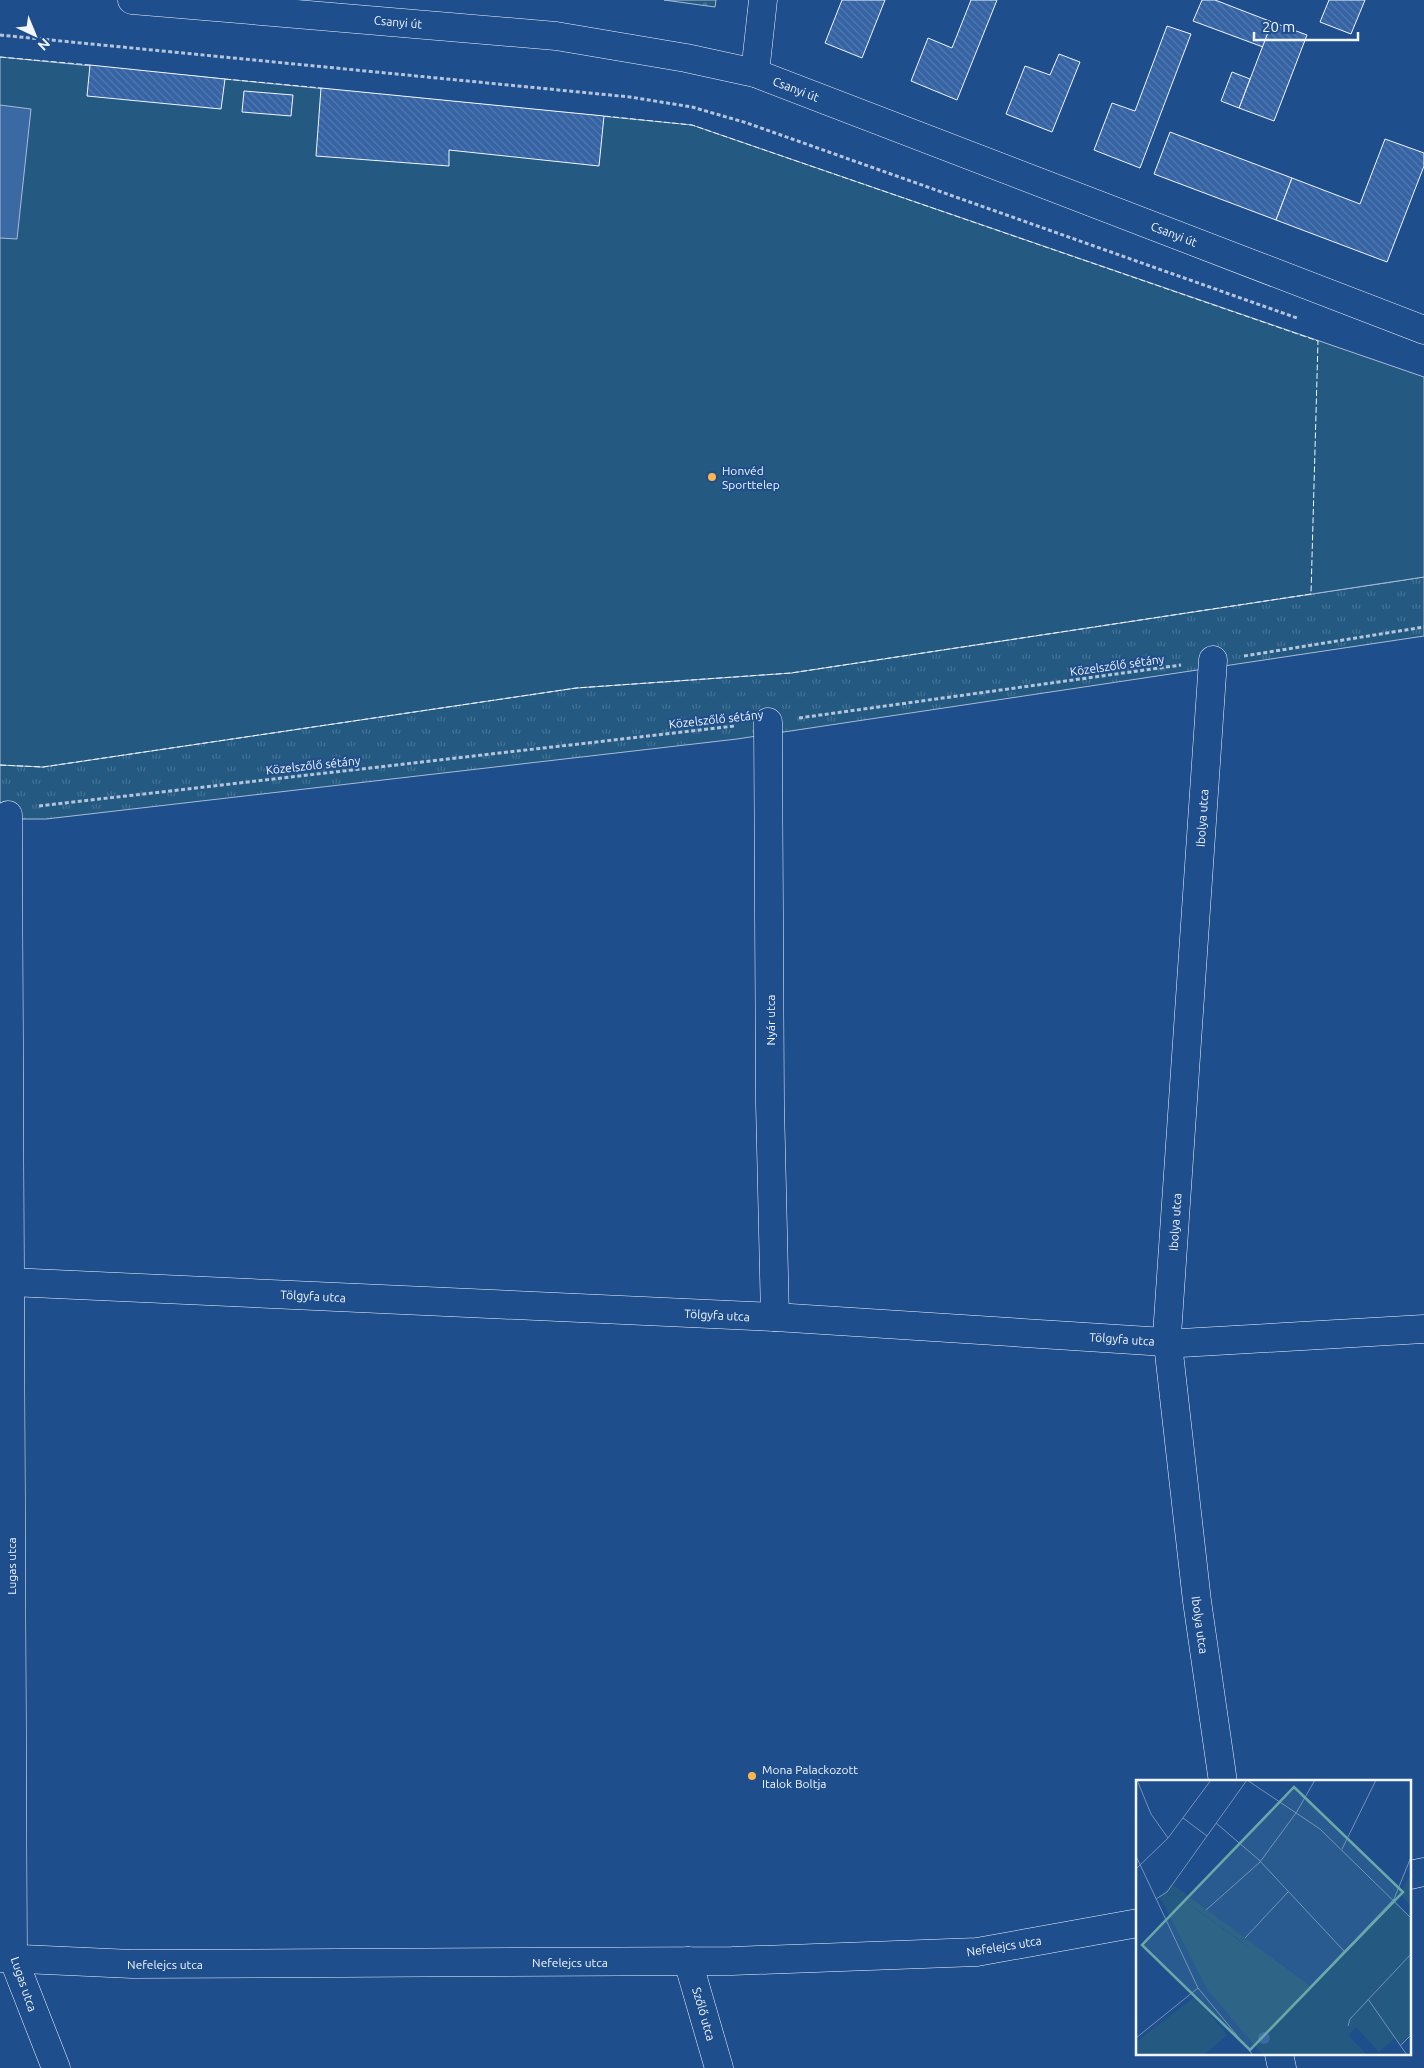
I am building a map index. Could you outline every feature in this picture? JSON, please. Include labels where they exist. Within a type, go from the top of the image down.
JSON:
[{"type":"street","name":"Csanyi út","points":[[132,0],[556,36],[686,58],[755,74],[1424,330]]},
{"type":"street","points":[[755,74],[763,0]]},
{"type":"street","name":"Ibolya utca","points":[[1213,660],[1168,1316],[1168,1342],[1197,1601],[1223,1780]]},
{"type":"street","name":"Nyár utca","points":[[768,722],[770,1104],[775,1317]]},
{"type":"street","name":"Lugas utca","points":[[8,815],[10,1282],[6,1958],[56,2068]]},
{"type":"street","name":"Tölgyfa utca","points":[[10,1282],[775,1317],[1181,1343],[1424,1329]]},
{"type":"street","name":"Nefelejcs utca","points":[[6,1958],[132,1964],[688,1961],[977,1952],[1136,1923]]},
{"type":"street","name":"Szőlő utca","points":[[688,1961],[719,2068]]},
{"type":"path","points":[[0,36],[630,97],[692,106],[747,123],[1302,320]]},
{"type":"path","name":"Közelszőlő sétány","points":[[8,815],[46,804],[768,722],[1213,660],[1424,627]]},
{"type":"green space","points":[[664,0],[716,0],[715,7]]},
{"type":"green space","name":"Honvéd Sporttelep","points":[[0,57],[692,125],[1424,377],[1424,577],[791,673],[576,688],[43,767],[0,765]]},
{"type":"green space","points":[[1424,577],[1424,636],[737,739],[46,819],[8,819],[0,1957],[0,765],[43,767],[576,688],[791,673]]},
{"type":"shaded area","points":[[0,105],[31,109],[17,239],[0,238]]},
{"type":"building","points":[[842,0],[885,0],[862,58],[825,43]]},
{"type":"building","points":[[971,0],[997,0],[957,100],[911,81],[928,38],[952,48]]},
{"type":"building","points":[[1202,0],[1215,0],[1272,22],[1263,47],[1193,21]]},
{"type":"building","points":[[1329,0],[1365,0],[1351,34],[1320,22]]},
{"type":"building","points":[[1272,22],[1307,35],[1274,121],[1239,108]]},
{"type":"building","points":[[1167,26],[1191,34],[1140,168],[1094,150],[1112,103],[1135,111]]},
{"type":"building","points":[[1059,54],[1080,62],[1052,132],[1006,114],[1025,66],[1050,75]]},
{"type":"building","points":[[90,65],[225,79],[221,109],[87,96]]},
{"type":"building","points":[[1232,72],[1250,79],[1239,108],[1221,101]]},
{"type":"building","points":[[321,88],[604,116],[599,166],[449,150],[449,166],[316,156]]},
{"type":"building","points":[[244,91],[293,95],[291,116],[242,112]]},
{"type":"building","points":[[1170,132],[1292,178],[1276,220],[1154,174]]},
{"type":"building","points":[[1385,139],[1424,153],[1424,166],[1387,262],[1276,220],[1292,178],[1360,204]]},
{"type":"fence","points":[[0,57],[90,65]]},
{"type":"fence","points":[[225,79],[321,88]]},
{"type":"fence","points":[[0,765],[43,767],[576,688],[791,673],[1311,594],[1318,341],[692,125],[604,116]]},
{"type":"place","name":"Honvéd Sporttelep","points":[[712,477]]},
{"type":"place","name":"Mona Palackozott Italok Boltja","points":[[752,1776]]}]
